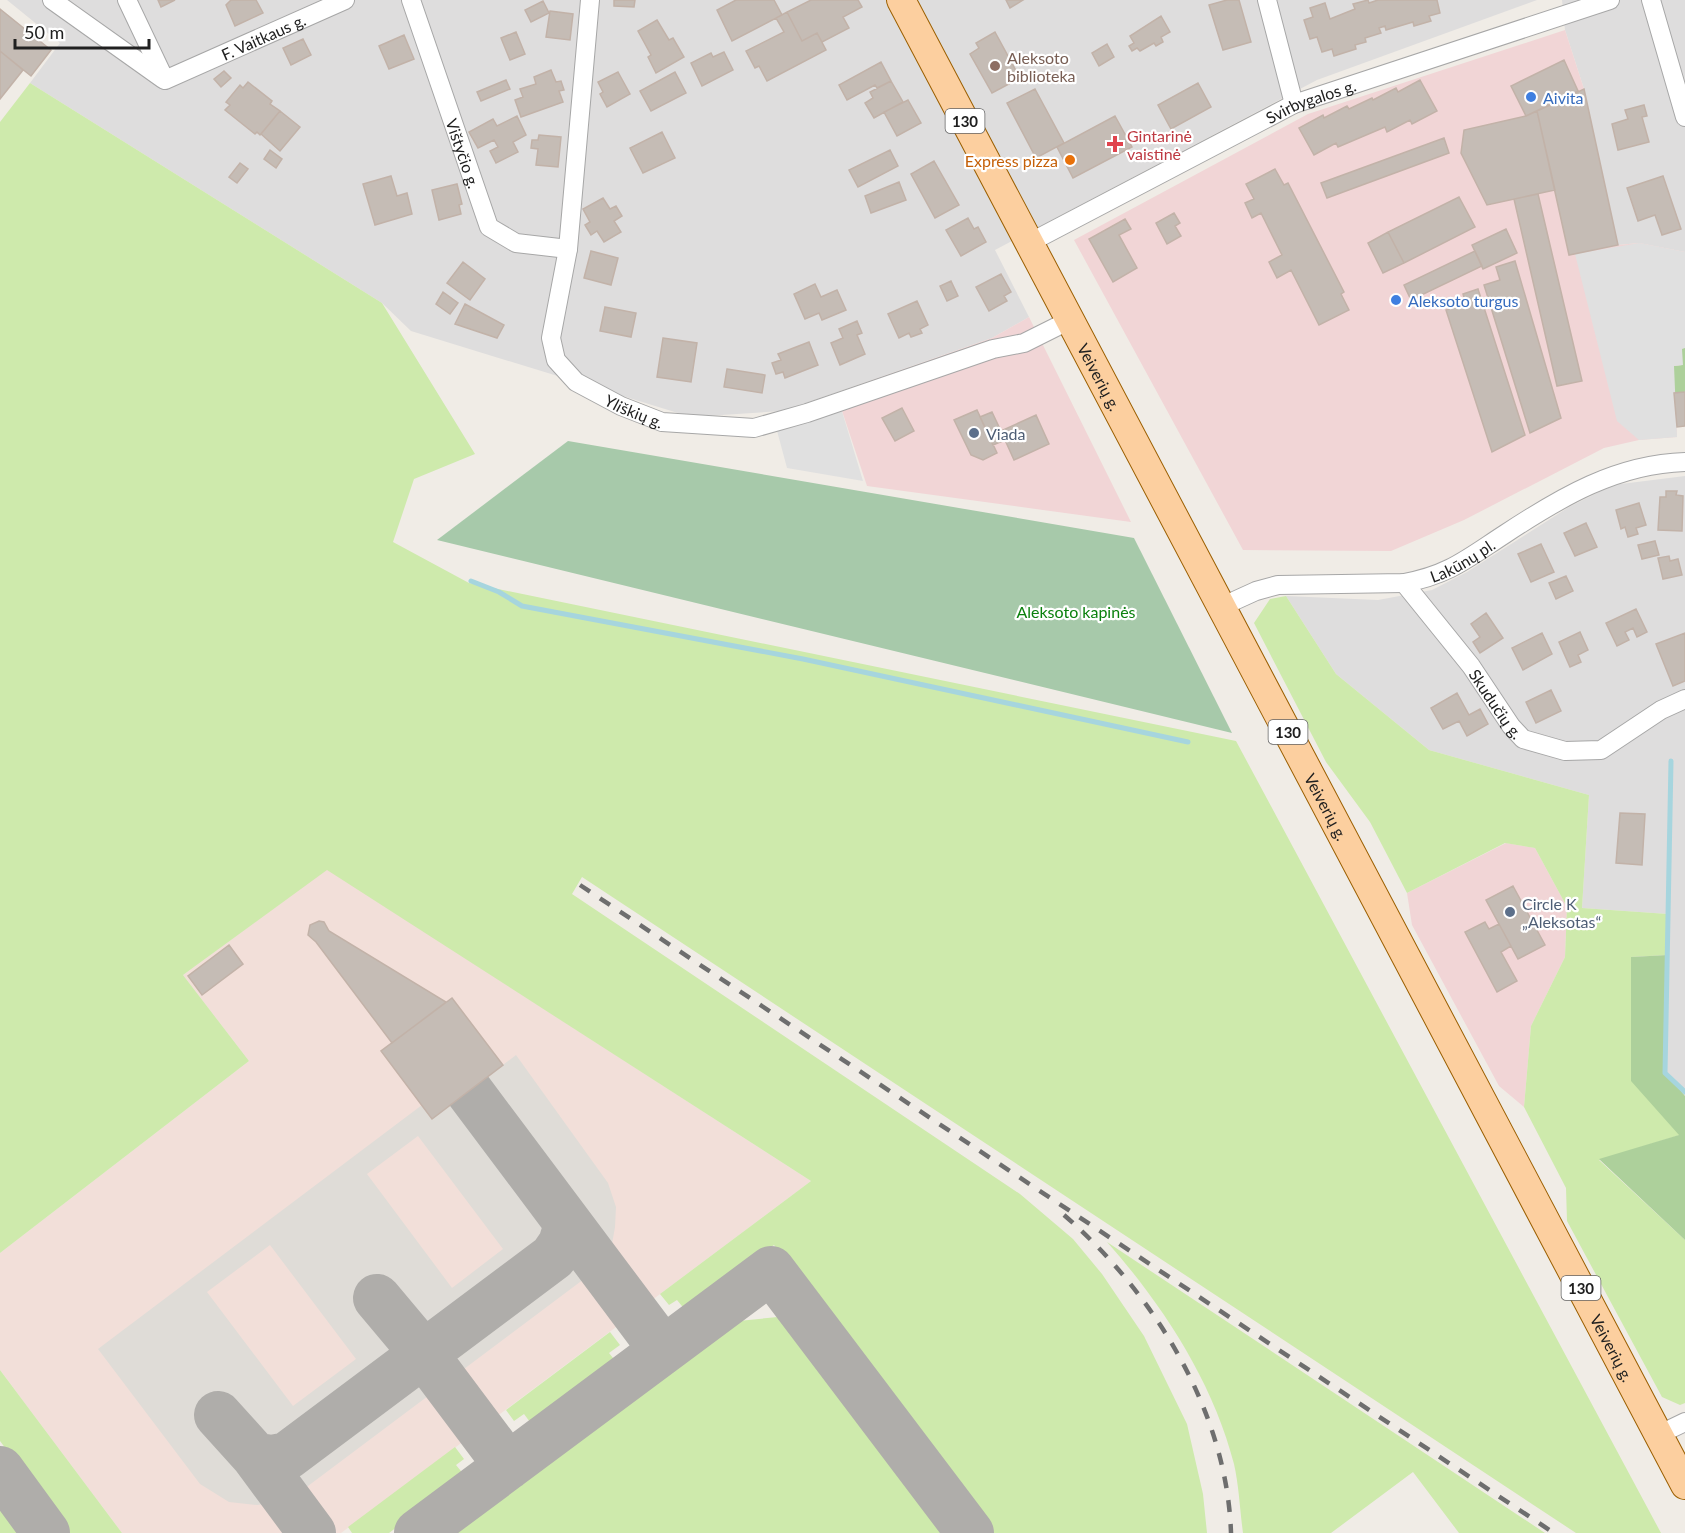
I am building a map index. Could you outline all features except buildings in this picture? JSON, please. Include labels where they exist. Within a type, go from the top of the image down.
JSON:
[{"type":"main road","name":"Veiverių g.","points":[[901,0],[1223,606],[1685,1485]]},
{"type":"street","points":[[52,0],[165,80]]},
{"type":"street","points":[[127,0],[165,80]]},
{"type":"street","name":"F. Vaitkaus g.","points":[[165,80],[345,0]]},
{"type":"street","name":"Vištyčio g.","points":[[411,0],[489,226],[516,243],[568,249]]},
{"type":"street","name":"Yliškių g.","points":[[590,0],[568,249],[551,338],[556,360],[576,382],[621,406],[662,422],[754,428],[807,413],[993,349],[1024,343],[1070,320]]},
{"type":"street","points":[[1267,0],[1294,104]]},
{"type":"street","name":"Svirbygalos g.","points":[[1029,243],[1294,104],[1610,0]]},
{"type":"street","points":[[1651,0],[1685,117]]},
{"type":"street","name":"Lakūnų pl.","points":[[1223,606],[1256,591],[1278,585],[1404,583],[1448,572],[1547,507],[1595,482],[1634,468],[1685,462]]},
{"type":"street","name":"Skudučių g.","points":[[1404,583],[1471,666],[1511,726],[1523,739],[1564,751],[1601,750],[1661,710],[1685,699]]},
{"type":"street","points":[[1658,1435],[1685,1422]]},
{"type":"shaded area","points":[[7,0],[1537,0],[1317,80],[995,250],[1029,317],[992,338],[783,411],[691,417],[411,331],[382,303],[30,83],[60,43]]},
{"type":"shaded area","points":[[1562,0],[1685,0],[1685,252],[1639,243],[1618,245],[1584,89],[1565,30]]},
{"type":"shaded area","name":"Aleksoto turgus","points":[[1565,30],[1584,89],[1618,245],[1639,243],[1685,252],[1685,348],[1682,349],[1683,365],[1674,366],[1677,437],[1639,440],[1604,448],[1464,520],[1391,551],[1243,550],[1074,240],[1308,114]]},
{"type":"shaded area","points":[[1639,243],[1685,252],[1685,348],[1682,349],[1683,365],[1674,366],[1677,437],[1639,440],[1617,421],[1575,254]]},
{"type":"shaded area","points":[[1029,317],[1131,522],[867,486],[836,393],[992,338]]},
{"type":"shaded area","points":[[841,408],[863,481],[787,468],[776,427]]},
{"type":"shaded area","points":[[1685,476],[1685,1096],[1666,1073],[1668,914],[1582,908],[1589,795],[1429,750],[1336,674],[1286,596],[1378,600],[1432,590],[1467,572],[1569,507],[1613,485]]},
{"type":"shaded area","points":[[1506,843],[1535,848],[1567,907],[1565,957],[1531,1026],[1524,1107],[1499,1086],[1412,925],[1407,893]]},
{"type":"shaded area","points":[[327,869],[811,1181],[341,1533],[122,1533],[0,1370],[0,1253],[249,1061],[183,975]]},
{"type":"shaded area","points":[[516,1055],[608,1183],[616,1207],[615,1227],[611,1249],[600,1267],[288,1501],[257,1505],[229,1502],[200,1484],[98,1349],[422,1105],[469,1091]],"holes":[[[418,1136],[503,1249],[452,1288],[367,1174]],[[270,1245],[356,1359],[293,1406],[207,1292]]]},
{"type":"green space","points":[[30,83],[382,303],[475,454],[414,479],[393,542],[469,583],[1236,741],[1661,1533],[1576,1533],[582,877],[572,894],[1020,1194],[1073,1239],[1102,1274],[1144,1336],[1187,1424],[1203,1494],[1207,1533],[988,1533],[774,1245],[686,1311],[677,1300],[669,1305],[660,1294],[811,1181],[327,870],[183,975],[249,1061],[0,1253],[0,122]]},
{"type":"green space","points":[[1682,348],[1685,348],[1685,392],[1674,393],[1674,366],[1682,365]]},
{"type":"green space","name":"Aleksoto kapinės","points":[[568,441],[1134,538],[1232,733],[437,540]]},
{"type":"green space","points":[[1286,596],[1336,674],[1429,750],[1589,795],[1582,908],[1668,914],[1668,955],[1631,957],[1680,1135],[1599,1160],[1685,1240],[1685,1403],[1680,1405],[1662,1397],[1567,1221],[1566,1188],[1524,1107],[1531,1026],[1565,957],[1567,907],[1535,848],[1505,843],[1407,893],[1370,822],[1326,762],[1254,623],[1270,599]]},
{"type":"green space","points":[[1668,955],[1666,1073],[1685,1096],[1685,1240],[1599,1159],[1679,1135],[1631,1081],[1631,957]]},
{"type":"green space","points":[[1107,1242],[1545,1533],[1459,1533],[1413,1472],[1331,1533],[1243,1533],[1234,1464],[1225,1434],[1199,1374],[1184,1346],[1148,1292]]},
{"type":"green space","points":[[788,1316],[949,1533],[445,1533],[728,1322]]},
{"type":"green space","points":[[610,1332],[620,1345],[609,1353],[617,1363],[533,1426],[524,1414],[514,1421],[506,1410]]},
{"type":"green space","points":[[0,1370],[122,1533],[69,1533],[0,1441]]},
{"type":"green space","points":[[455,1447],[464,1459],[456,1465],[465,1476],[389,1533],[352,1533],[348,1527]]},
{"type":"green space","points":[[0,1501],[24,1533],[0,1533]]},
{"type":"waterway","points":[[471,581],[499,592],[522,606],[803,659],[1188,742]]},
{"type":"waterway","points":[[1671,761],[1665,1073],[1685,1092]]},
{"type":"taxiway","points":[[469,1091],[663,1350]]},
{"type":"taxiway","points":[[255,1456],[271,1459],[287,1456],[553,1257],[562,1244],[568,1224]]},
{"type":"taxiway","points":[[418,1533],[771,1270],[970,1533]]},
{"type":"taxiway","points":[[377,1298],[424,1354],[508,1466]]},
{"type":"taxiway","points":[[218,1415],[255,1456],[312,1533]]},
{"type":"taxiway","points":[[0,1470],[46,1533]]},
{"type":"railway","points":[[580,885],[1554,1533]]},
{"type":"railway","points":[[1064,1215],[1128,1280],[1180,1358],[1200,1399],[1216,1443],[1226,1488],[1231,1533]]},
{"type":"place","name":"Aleksoto biblioteka","points":[[995,66]]},
{"type":"place","name":"Aivita","points":[[1531,97]]},
{"type":"place","name":"Gintarinė vaistinė","points":[[1115,144]]},
{"type":"place","name":"Express pizza","points":[[1070,160]]},
{"type":"place","name":"Aleksoto turgus","points":[[1396,300]]},
{"type":"place","name":"Viada","points":[[974,433]]},
{"type":"place","name":"Circle K „Aleksotas“","points":[[1510,912]]}]
